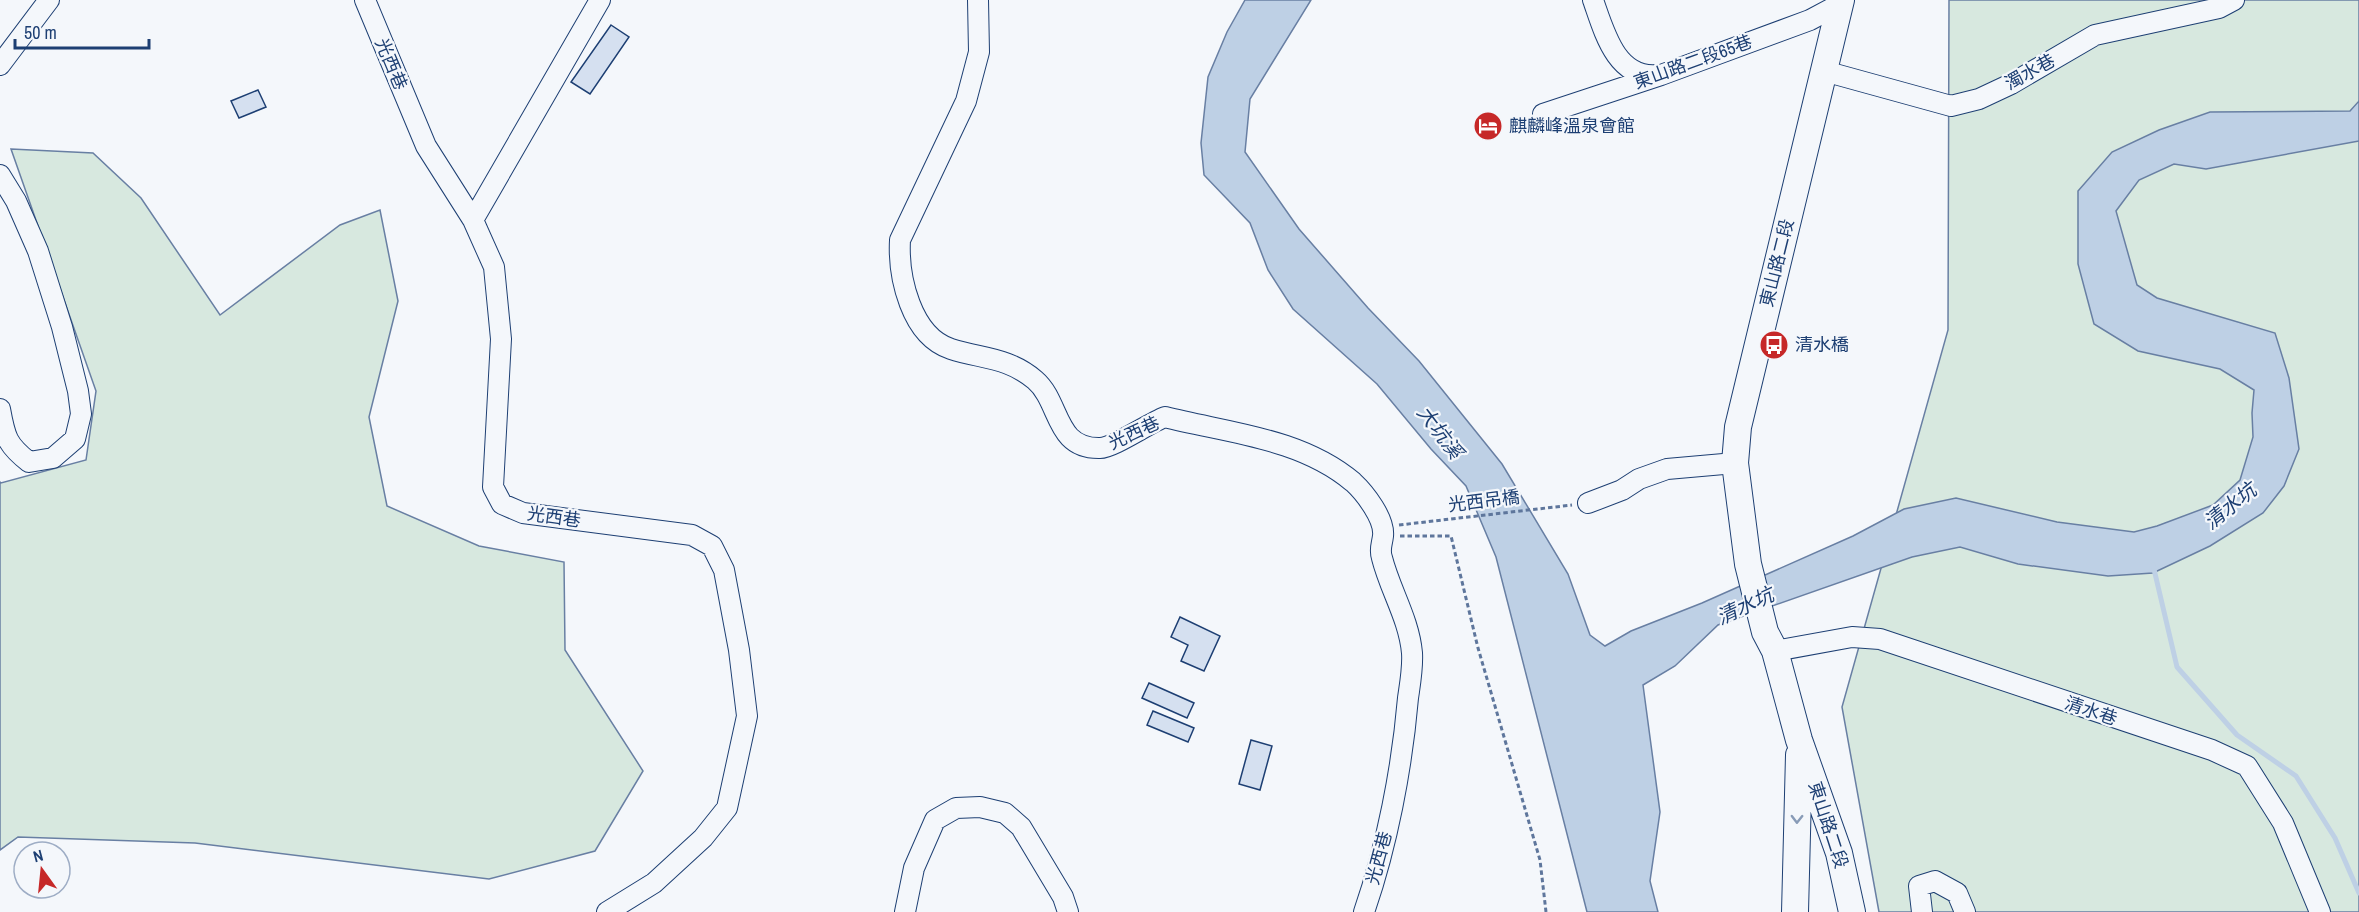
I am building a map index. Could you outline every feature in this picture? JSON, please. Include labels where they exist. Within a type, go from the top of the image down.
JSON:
[{"type":"main road","name":"東山路二段","points":[[1841,2],[1738,427],[1736,462],[1748,564],[1799,740],[1839,853],[1852,912]]},
{"type":"main road","name":"東山路二段","points":[[1795,912],[1799,740]]},
{"type":"lane","points":[[0,65],[48,0]]},
{"type":"lane","name":"光西巷","points":[[365,0],[426,146],[473,220],[494,267],[501,339],[493,487],[502,504],[523,513],[692,535],[712,546],[724,570],[739,651],[747,716],[727,808],[703,838],[654,884],[607,912]]},
{"type":"lane","points":[[473,220],[600,0]]},
{"type":"lane","name":"光西巷","points":[[978,0],[979,52],[966,101],[900,240],[899,261],[906,292],[924,330],[933,339],[950,348],[991,357],[1021,370],[1037,381],[1047,394],[1069,438],[1081,444],[1100,448],[1117,442],[1165,417],[1290,447],[1318,459],[1353,482],[1376,513],[1383,532],[1379,549],[1387,578],[1394,589],[1408,632],[1412,655],[1406,728],[1391,806],[1364,912]]},
{"type":"lane","points":[[1593,0],[1607,41],[1620,59],[1634,72],[1646,76],[1661,75]]},
{"type":"lane","name":"濁水巷","points":[[1824,71],[1951,106],[1979,99],[2011,84],[2095,35],[2219,8],[2234,0]]},
{"type":"lane","name":"東山路二段65巷","points":[[1543,114],[1661,75],[1810,20],[1841,2]]},
{"type":"lane","points":[[0,175],[16,201],[38,250],[78,391],[81,414],[75,439],[53,458],[30,462],[12,449],[3,430],[0,409]]},
{"type":"lane","points":[[1588,503],[1622,489],[1639,479],[1667,469],[1736,462]]},
{"type":"lane","name":"清水巷","points":[[1770,642],[1852,637],[1880,639],[2212,750],[2247,766],[2283,823],[2320,912]]},
{"type":"lane","points":[[905,912],[914,868],[936,820],[956,808],[980,807],[1005,813],[1021,827],[1063,897],[1068,912]]},
{"type":"lane","points":[[1922,912],[1919,886],[1935,880],[1957,893],[1965,912]]},
{"type":"path","name":"光西吊橋","points":[[1383,532],[1588,503]]},
{"type":"path","points":[[1383,532],[1451,536],[1478,648],[1540,860],[1546,912]]},
{"type":"shaded area","points":[[1949,0],[2359,0],[2359,912],[1879,912],[1842,707],[1948,330]]},
{"type":"shaded area","points":[[11,149],[93,153],[141,198],[220,315],[340,225],[380,210],[398,301],[369,417],[387,506],[479,546],[564,562],[565,650],[643,771],[595,851],[489,879],[195,843],[18,837],[0,850],[0,482],[86,460],[96,391]]},
{"type":"water","points":[[1245,0],[1311,0],[1250,99],[1245,152],[1299,229],[1368,308],[1419,361],[1502,464],[1568,574],[1590,635],[1605,646],[1631,631],[1702,603],[1853,536],[1904,509],[1956,498],[2057,522],[2134,532],[2213,505],[2240,480],[2253,437],[2254,390],[2220,369],[2138,351],[2094,324],[2078,264],[2078,191],[2112,152],[2159,130],[2210,112],[2350,111],[2359,101],[2359,141],[2206,169],[2174,164],[2139,180],[2116,211],[2137,285],[2157,298],[2275,333],[2289,378],[2299,449],[2284,486],[2263,513],[2210,546],[2153,573],[2108,576],[2018,564],[1960,547],[1912,557],[1718,625],[1675,666],[1643,685],[1660,812],[1650,881],[1658,912],[1587,912],[1496,557],[1466,486],[1431,449],[1377,384],[1293,309],[1268,270],[1250,223],[1204,175],[1201,143],[1208,77],[1227,32]]},
{"type":"building","points":[[611,25],[629,37],[590,94],[571,82]]},
{"type":"building","points":[[258,90],[266,107],[239,118],[231,101]]},
{"type":"building","points":[[1180,617],[1220,636],[1204,671],[1181,661],[1188,645],[1171,637]]},
{"type":"building","points":[[1149,683],[1194,703],[1187,718],[1142,698]]},
{"type":"building","points":[[1153,711],[1194,728],[1188,742],[1147,725]]},
{"type":"building","points":[[1251,740],[1272,746],[1260,790],[1239,784]]},
{"type":"waterway","points":[[2153,565],[2177,667],[2237,735],[2296,776],[2335,838],[2359,893]]},
{"type":"place","name":"麒麟峰溫泉會館","points":[[1488,126]]},
{"type":"place","name":"清水橋","points":[[1774,345]]},
{"type":"water label","name":"大坑溪","points":[[1440,432]]},
{"type":"water label","name":"清水坑","points":[[2230,506]]},
{"type":"water label","name":"清水坑","points":[[1745,606]]}]
